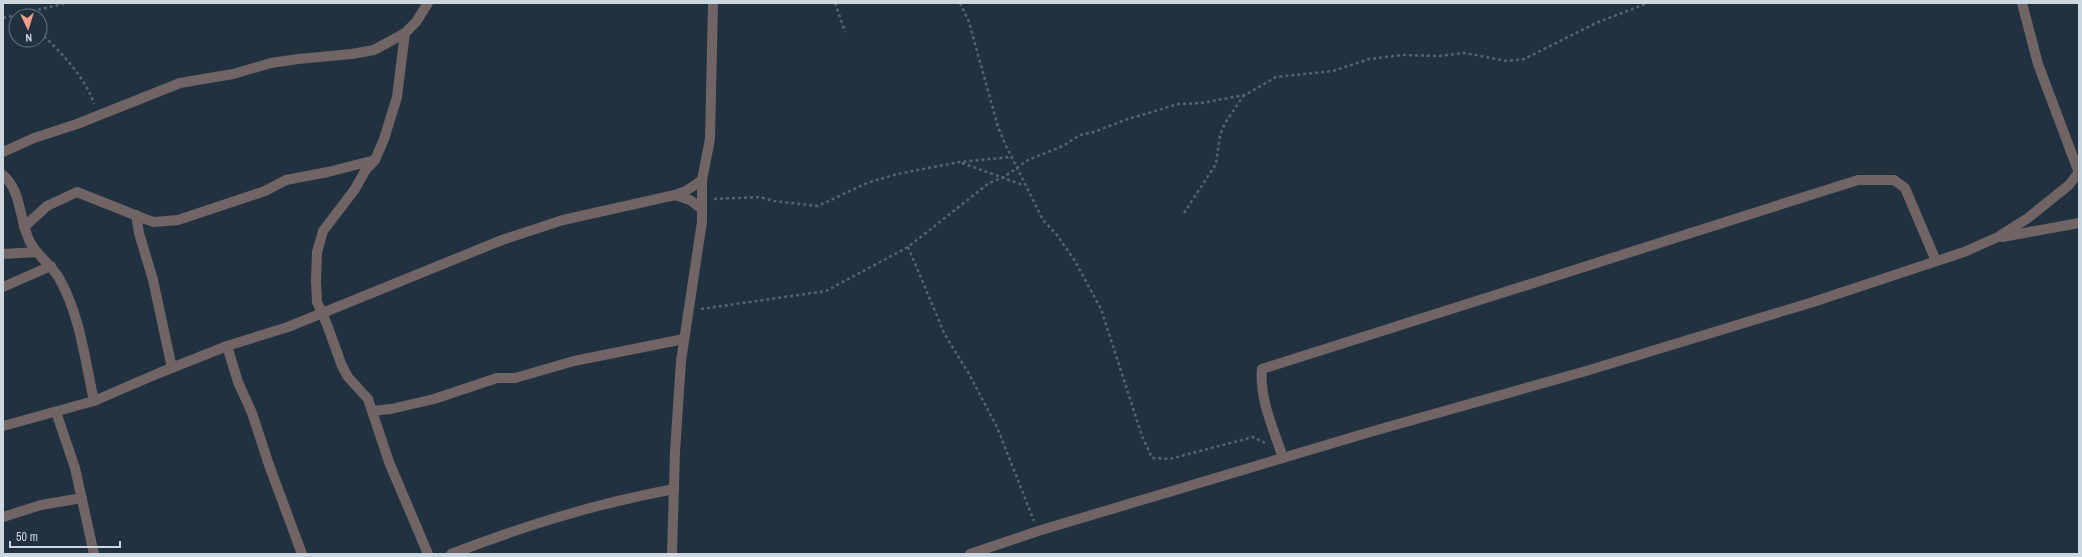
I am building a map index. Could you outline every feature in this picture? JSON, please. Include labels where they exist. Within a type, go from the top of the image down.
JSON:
[{"type":"street","points":[[3,152],[34,138],[97,116],[180,83],[233,74],[298,59],[352,54],[374,50],[405,33],[416,22],[428,3]]},
{"type":"street","points":[[672,554],[679,392],[684,339],[698,248],[702,209],[702,180],[710,139],[713,3]]},
{"type":"street","points":[[1998,237],[2051,201],[2069,185],[2079,173],[2038,64],[2022,3]]},
{"type":"street","points":[[405,33],[397,97],[390,123],[375,160],[365,171],[355,189],[326,225],[321,235],[317,252],[316,281],[317,302],[342,366],[348,377],[368,400],[389,462],[428,554]]},
{"type":"street","points":[[24,227],[47,206],[77,192],[154,222],[178,220],[265,191],[286,180],[328,172],[375,160]]},
{"type":"street","points":[[3,175],[8,179],[14,191],[30,243],[51,266],[68,297],[76,319],[94,401]]},
{"type":"street","points":[[3,426],[94,401],[227,346],[288,327],[452,259],[510,237],[570,218],[675,195],[686,191],[702,180]]},
{"type":"street","points":[[1283,458],[1263,396],[1261,380],[1262,369],[1858,180],[1894,180],[1904,188],[1936,261]]},
{"type":"street","points":[[675,195],[690,200],[702,209]]},
{"type":"street","points":[[136,215],[139,233],[153,280],[172,368]]},
{"type":"street","points":[[970,554],[1038,531],[1271,463],[1283,458],[1586,371],[1813,302],[1936,261],[1998,237],[2079,223]]},
{"type":"street","points":[[3,254],[37,252]]},
{"type":"street","points":[[3,287],[51,266]]},
{"type":"street","points":[[372,411],[390,409],[434,399],[497,378],[516,378],[574,361],[684,339]]},
{"type":"street","points":[[227,346],[238,382],[252,413],[268,465],[302,554]]},
{"type":"street","points":[[56,412],[68,441],[94,554]]},
{"type":"street","points":[[451,554],[514,530],[562,514],[624,498],[674,489]]},
{"type":"street","points":[[3,517],[41,504],[82,498]]},
{"type":"path","points":[[44,8],[67,3]]},
{"type":"path","points":[[835,3],[846,32]]},
{"type":"path","points":[[960,3],[969,22],[998,127],[1016,169],[1043,220],[1057,235],[1075,261],[1101,309],[1110,332],[1142,436],[1152,458],[1170,459],[1253,437],[1265,443],[1271,463]]},
{"type":"path","points":[[688,310],[720,308],[826,291],[908,247],[989,183],[1004,177],[1028,160],[1063,146],[1080,135],[1094,132],[1125,120],[1178,104],[1245,95],[1276,77],[1333,71],[1369,59],[1416,54],[1439,56],[1465,53],[1507,61],[1524,59],[1596,23],[1648,3]]},
{"type":"path","points":[[48,40],[59,51],[87,87],[97,116]]},
{"type":"path","points":[[1184,213],[1216,164],[1220,135],[1225,122],[1245,95]]},
{"type":"path","points":[[702,199],[760,197],[774,201],[818,206],[875,180],[960,162],[1011,157]]},
{"type":"path","points":[[960,162],[1024,185]]},
{"type":"path","points":[[908,247],[945,336],[969,374],[997,427],[1038,531]]}]
